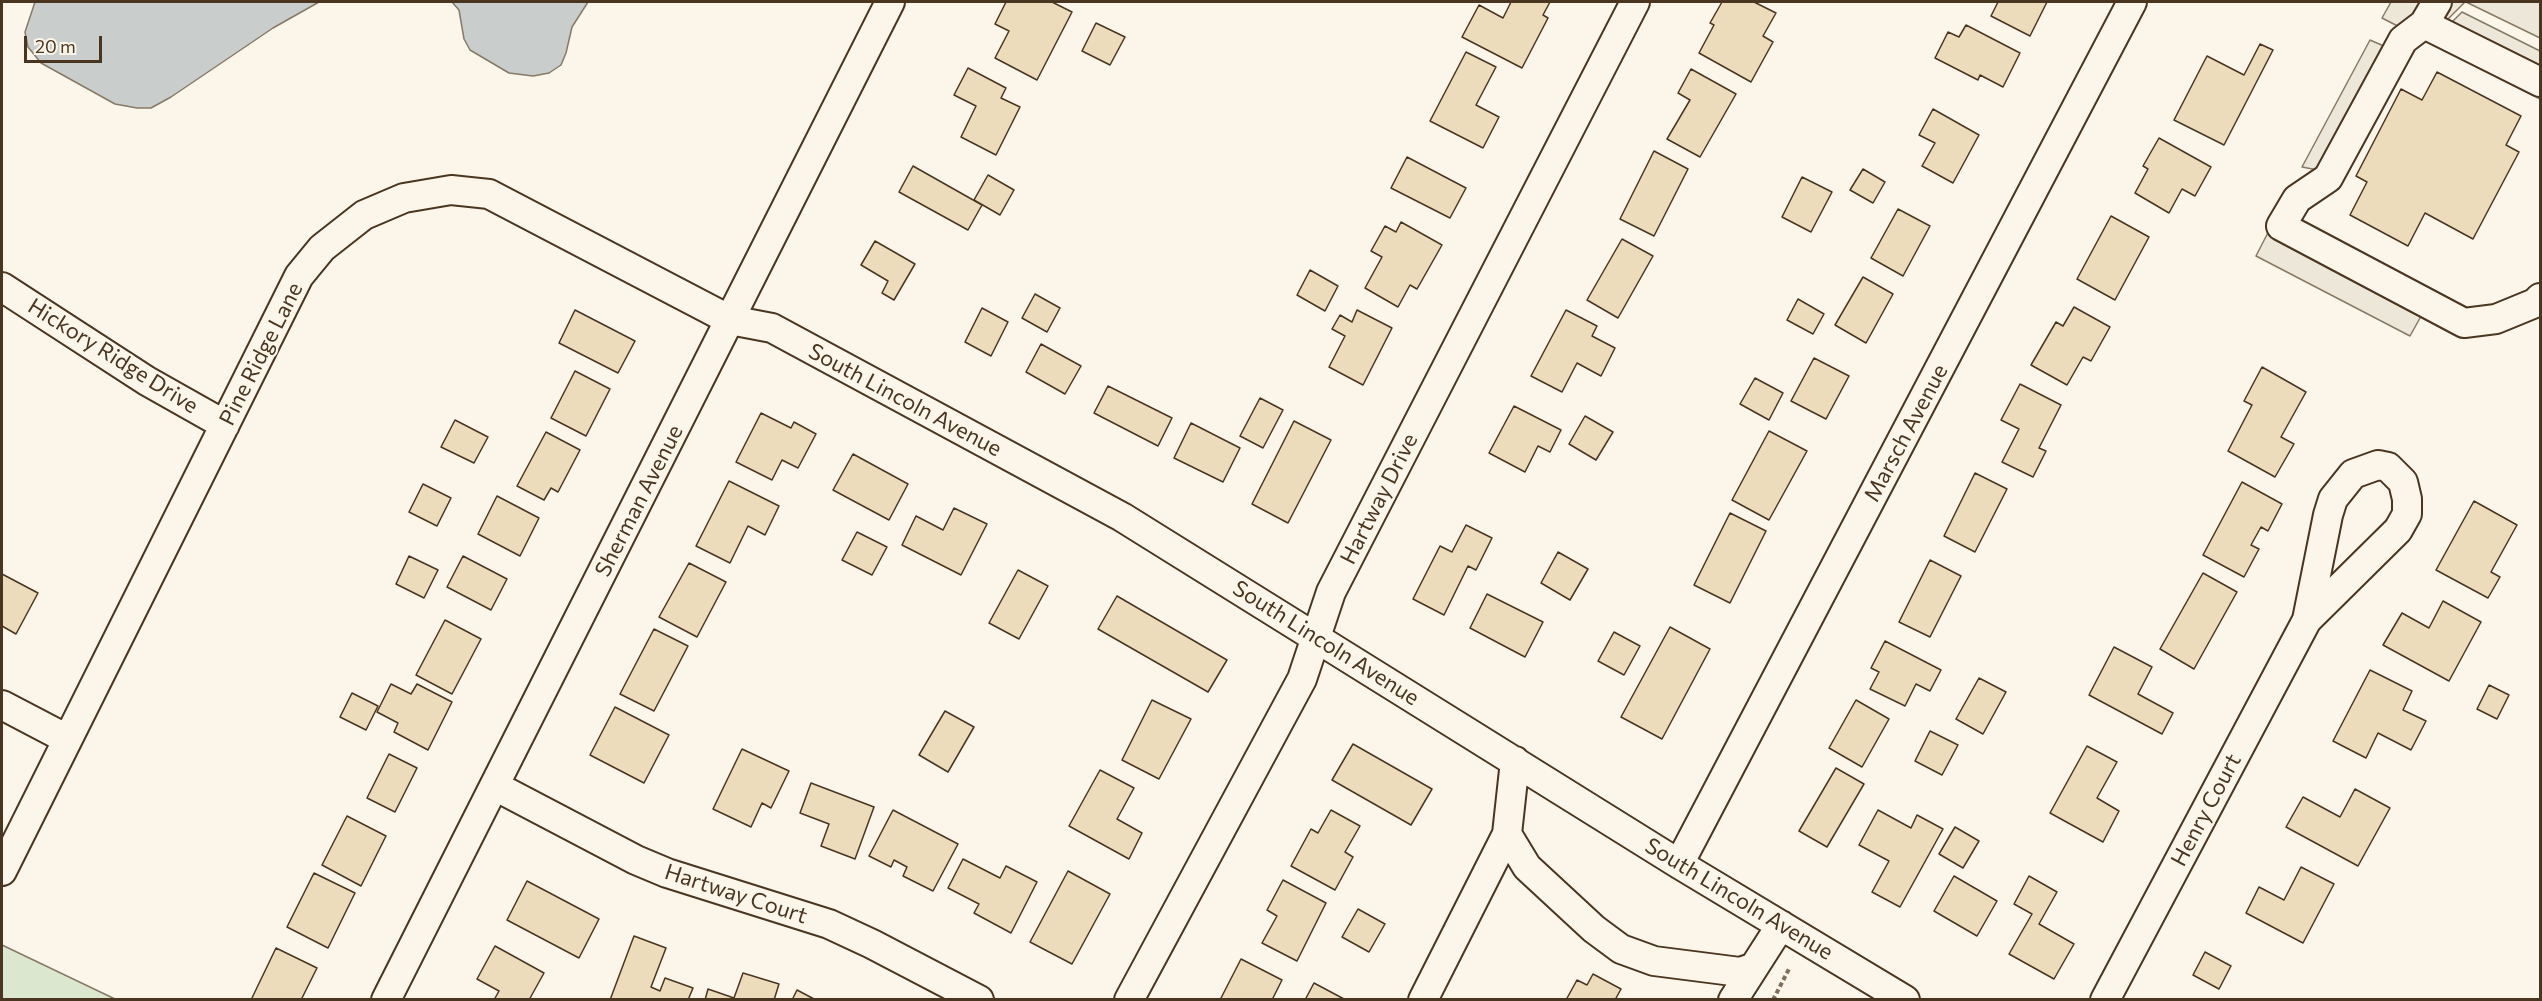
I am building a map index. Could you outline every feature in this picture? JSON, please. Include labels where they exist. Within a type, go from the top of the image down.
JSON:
[{"type":"street","name":"Sherman Avenue","points":[[386,999],[890,2]]},
{"type":"street","name":"Hartway Drive","points":[[1129,999],[1302,679],[1331,592],[1635,2]]},
{"type":"street","name":"Marsch Avenue","points":[[1679,864],[2132,2]]},
{"type":"street","points":[[2541,82],[2430,13],[2403,40],[2328,178],[2297,199],[2281,226],[2464,323],[2496,320],[2535,303],[2541,298]]},
{"type":"street","name":"Pine Ridge Lane","points":[[2,872],[299,276],[322,248],[342,230],[364,215],[404,198],[451,190],[489,194],[730,320]]},
{"type":"street","name":"Hickory Ridge Drive","points":[[2,287],[147,381],[225,425]]},
{"type":"street","name":"South Lincoln Avenue","points":[[730,320],[772,328],[1112,511],[1679,864],[1905,999]]},
{"type":"street","name":"Henry Court","points":[[2105,999],[2307,620],[2333,499],[2353,474],[2378,465],[2388,467],[2403,482],[2407,499],[2406,514],[2398,530],[2307,620]]},
{"type":"street","points":[[2,705],[67,739]]},
{"type":"street","points":[[1423,999],[1507,834],[1515,761]]},
{"type":"street","name":"Hartway Court","points":[[495,786],[636,860],[667,873],[829,924],[979,999]]},
{"type":"street","points":[[1507,834],[1527,867],[1594,929],[1621,949],[1654,961],[1740,972],[1752,968]]},
{"type":"street","points":[[1733,999],[1781,925]]},
{"type":"path","points":[[1773,999],[1790,968]]},
{"type":"green space","points":[[2,945],[115,999],[2,999]]},
{"type":"shaded area","points":[[35,2],[319,2],[273,28],[171,97],[151,108],[137,108],[115,104],[41,63],[28,47],[25,32]]},
{"type":"shaded area","points":[[452,2],[588,2],[572,27],[561,65],[549,73],[533,76],[509,73],[470,50],[464,39],[459,10]]},
{"type":"shaded area","points":[[2391,2],[2465,2],[2447,20],[2452,22],[2462,12],[2540,51],[2540,99],[2382,18]]},
{"type":"shaded area","points":[[2466,2],[2540,2],[2540,38]]},
{"type":"shaded area","points":[[2370,40],[2386,47],[2323,171],[2302,167]]},
{"type":"shaded area","points":[[2276,217],[2430,300],[2410,336],[2256,256]]},
{"type":"building","points":[[1006,2],[1052,2],[1072,12],[1037,80],[995,58],[1009,31],[995,24]]},
{"type":"building","points":[[1511,2],[1550,2],[1543,15],[1548,18],[1522,68],[1462,37],[1479,5],[1503,18]]},
{"type":"building","points":[[1722,2],[1754,2],[1776,13],[1763,36],[1773,42],[1751,82],[1699,53],[1714,25],[1710,23]]},
{"type":"building","points":[[1998,2],[2047,2],[2030,36],[1991,16]]},
{"type":"building","points":[[1096,23],[1125,37],[1110,65],[1082,51]]},
{"type":"building","points":[[1966,25],[2020,53],[2003,87],[1980,75],[1978,80],[1935,58],[1948,32],[1959,37]]},
{"type":"building","points":[[2260,44],[2273,50],[2224,145],[2174,120],[2207,56],[2244,75]]},
{"type":"building","points":[[1466,52],[1496,67],[1476,105],[1499,117],[1483,148],[1430,121]]},
{"type":"building","points":[[968,68],[1006,88],[1001,98],[1020,107],[996,155],[961,137],[976,106],[954,95]]},
{"type":"building","points":[[1691,69],[1736,94],[1700,157],[1667,139],[1690,100],[1678,93]]},
{"type":"building","points":[[2437,72],[2521,116],[2506,145],[2519,152],[2473,239],[2425,213],[2408,246],[2350,215],[2367,182],[2356,176],[2401,89],[2422,100]]},
{"type":"building","points":[[1933,109],[1979,135],[1953,183],[1922,166],[1935,143],[1919,135]]},
{"type":"building","points":[[2159,138],[2211,167],[2195,196],[2182,189],[2169,213],[2135,193],[2148,169],[2143,166]]},
{"type":"building","points":[[1654,151],[1688,169],[1654,236],[1620,219]]},
{"type":"building","points":[[1407,157],[1466,188],[1450,218],[1391,188]]},
{"type":"building","points":[[913,166],[982,205],[968,230],[899,192]]},
{"type":"building","points":[[1863,169],[1885,182],[1873,203],[1850,190]]},
{"type":"building","points":[[988,175],[1014,190],[1000,215],[974,200]]},
{"type":"building","points":[[1802,177],[1832,192],[1811,232],[1782,217]]},
{"type":"building","points":[[1898,209],[1930,226],[1903,276],[1871,258]]},
{"type":"building","points":[[2111,216],[2149,237],[2115,300],[2077,279]]},
{"type":"building","points":[[1401,222],[1442,245],[1417,289],[1410,285],[1398,307],[1365,288],[1382,257],[1371,251],[1385,226],[1396,232]]},
{"type":"building","points":[[1622,239],[1653,256],[1618,318],[1587,300]]},
{"type":"building","points":[[875,241],[915,264],[894,300],[882,293],[888,281],[861,265]]},
{"type":"building","points":[[1310,270],[1338,286],[1325,311],[1297,295]]},
{"type":"building","points":[[1863,277],[1893,294],[1866,343],[1835,325]]},
{"type":"building","points":[[1035,294],[1060,308],[1047,332],[1022,318]]},
{"type":"building","points":[[1798,299],[1824,314],[1813,334],[1787,320]]},
{"type":"building","points":[[2074,307],[2110,327],[2091,361],[2083,357],[2067,385],[2031,365],[2056,322],[2063,326]]},
{"type":"building","points":[[982,308],[1008,322],[991,356],[965,342]]},
{"type":"building","points":[[575,310],[635,341],[618,373],[559,343]]},
{"type":"building","points":[[1357,310],[1392,328],[1363,385],[1329,367],[1345,336],[1332,329],[1340,315],[1352,322]]},
{"type":"building","points":[[1566,310],[1597,326],[1592,336],[1615,348],[1601,376],[1577,363],[1562,392],[1531,376]]},
{"type":"building","points":[[1041,344],[1081,366],[1065,394],[1026,372]]},
{"type":"building","points":[[1814,358],[1849,376],[1826,419],[1791,401]]},
{"type":"building","points":[[2262,367],[2306,392],[2281,437],[2294,444],[2275,477],[2228,451],[2252,405],[2244,401]]},
{"type":"building","points":[[575,371],[610,389],[586,436],[551,418]]},
{"type":"building","points":[[1755,378],[1783,393],[1769,420],[1740,404]]},
{"type":"building","points":[[2020,384],[2061,405],[2039,448],[2046,451],[2033,477],[2002,462],[2019,429],[2001,420]]},
{"type":"building","points":[[1108,386],[1172,418],[1158,446],[1094,413]]},
{"type":"building","points":[[1260,398],[1283,410],[1263,448],[1240,436]]},
{"type":"building","points":[[1514,406],[1561,430],[1550,452],[1538,446],[1525,472],[1489,453]]},
{"type":"building","points":[[761,413],[791,428],[794,422],[816,434],[798,468],[782,460],[772,480],[736,462]]},
{"type":"building","points":[[1585,416],[1613,432],[1596,460],[1569,444]]},
{"type":"building","points":[[455,420],[488,437],[474,463],[441,447]]},
{"type":"building","points":[[1294,421],[1331,440],[1288,523],[1252,504]]},
{"type":"building","points":[[1191,423],[1240,448],[1223,482],[1174,458]]},
{"type":"building","points":[[1769,431],[1807,451],[1769,520],[1732,500]]},
{"type":"building","points":[[546,432],[580,450],[558,492],[551,488],[544,500],[517,486]]},
{"type":"building","points":[[853,454],[908,484],[889,520],[833,490]]},
{"type":"building","points":[[1975,473],[2007,489],[1975,552],[1944,536]]},
{"type":"building","points":[[729,481],[779,506],[765,535],[748,526],[730,563],[696,546]]},
{"type":"building","points":[[2242,482],[2282,504],[2268,531],[2261,527],[2251,545],[2259,549],[2244,577],[2203,555]]},
{"type":"building","points":[[423,484],[451,498],[437,526],[409,512]]},
{"type":"building","points":[[497,496],[539,518],[520,556],[478,534]]},
{"type":"building","points":[[2474,501],[2517,525],[2491,572],[2500,577],[2488,598],[2436,570]]},
{"type":"building","points":[[954,508],[987,524],[961,575],[902,545],[916,516],[943,530]]},
{"type":"building","points":[[1730,513],[1766,531],[1730,603],[1694,585]]},
{"type":"building","points":[[1466,525],[1492,538],[1476,570],[1468,566],[1444,615],[1413,599],[1440,546],[1452,552]]},
{"type":"building","points":[[857,532],[887,547],[872,575],[842,560]]},
{"type":"building","points":[[1558,552],[1588,569],[1570,600],[1541,583]]},
{"type":"building","points":[[409,556],[438,570],[424,598],[396,584]]},
{"type":"building","points":[[463,556],[507,579],[491,610],[447,587]]},
{"type":"building","points":[[1930,560],[1961,576],[1930,637],[1899,622]]},
{"type":"building","points":[[689,563],[726,582],[697,637],[659,617]]},
{"type":"building","points":[[1018,570],[1048,586],[1019,639],[989,623]]},
{"type":"building","points":[[2203,573],[2237,592],[2194,669],[2160,649]]},
{"type":"building","points":[[2,574],[38,593],[16,634],[2,626]]},
{"type":"building","points":[[1487,594],[1543,622],[1525,657],[1470,628]]},
{"type":"building","points":[[1117,596],[1227,660],[1208,692],[1098,629]]},
{"type":"building","points":[[2443,601],[2481,622],[2449,681],[2383,645],[2402,613],[2429,628]]},
{"type":"building","points":[[445,620],[481,639],[452,694],[416,675]]},
{"type":"building","points":[[1670,627],[1710,649],[1662,739],[1621,717]]},
{"type":"building","points":[[654,629],[688,646],[654,711],[620,694]]},
{"type":"building","points":[[1614,632],[1640,646],[1624,675],[1598,661]]},
{"type":"building","points":[[1885,641],[1941,670],[1930,691],[1916,684],[1905,706],[1870,689],[1879,672],[1871,668]]},
{"type":"building","points":[[2114,647],[2152,667],[2138,694],[2173,713],[2162,734],[2089,695]]},
{"type":"building","points":[[2370,670],[2412,691],[2403,710],[2426,721],[2411,750],[2378,733],[2366,758],[2333,741]]},
{"type":"building","points":[[1979,678],[2006,692],[1983,734],[1956,719]]},
{"type":"building","points":[[391,684],[411,694],[417,684],[452,702],[428,750],[394,732],[398,723],[377,712]]},
{"type":"building","points":[[2489,685],[2509,695],[2497,719],[2477,709]]},
{"type":"building","points":[[352,693],[378,706],[366,730],[340,717]]},
{"type":"building","points":[[1152,700],[1191,719],[1159,779],[1122,760]]},
{"type":"building","points":[[1856,700],[1889,719],[1862,767],[1829,748]]},
{"type":"building","points":[[615,707],[669,735],[644,783],[590,755]]},
{"type":"building","points":[[945,711],[974,727],[948,772],[919,755]]},
{"type":"building","points":[[1930,731],[1958,745],[1942,775],[1915,761]]},
{"type":"building","points":[[1353,744],[1432,789],[1411,825],[1332,780]]},
{"type":"building","points":[[2087,746],[2117,762],[2097,798],[2119,811],[2103,842],[2050,813]]},
{"type":"building","points":[[742,749],[789,771],[771,808],[762,803],[751,827],[713,809]]},
{"type":"building","points":[[389,754],[417,768],[395,812],[367,798]]},
{"type":"building","points":[[1836,768],[1864,784],[1827,847],[1799,831]]},
{"type":"building","points":[[1100,770],[1134,788],[1117,819],[1142,833],[1129,859],[1069,826]]},
{"type":"building","points":[[811,783],[874,807],[855,859],[821,846],[829,824],[800,813]]},
{"type":"building","points":[[2355,789],[2390,808],[2358,866],[2286,827],[2303,797],[2340,817]]},
{"type":"building","points":[[893,810],[958,844],[933,891],[903,876],[907,867],[894,860],[891,867],[869,856]]},
{"type":"building","points":[[1331,810],[1360,826],[1345,852],[1353,857],[1335,890],[1291,866],[1311,829],[1318,833]]},
{"type":"building","points":[[1878,810],[1911,828],[1917,815],[1943,829],[1900,907],[1872,892],[1889,861],[1859,845]]},
{"type":"building","points":[[347,816],[386,836],[361,886],[322,865]]},
{"type":"building","points":[[1955,827],[1979,841],[1963,868],[1939,854]]},
{"type":"building","points":[[963,859],[1000,878],[1006,866],[1037,882],[1011,933],[974,913],[979,904],[948,888]]},
{"type":"building","points":[[2301,867],[2334,884],[2303,943],[2246,913],[2259,887],[2284,900]]},
{"type":"building","points":[[1068,871],[1110,894],[1072,964],[1030,942]]},
{"type":"building","points":[[314,873],[355,893],[328,948],[287,927]]},
{"type":"building","points":[[1954,876],[1997,901],[1977,936],[1934,911]]},
{"type":"building","points":[[2029,876],[2057,892],[2039,924],[2074,944],[2054,979],[2009,954],[2032,914],[2014,904]]},
{"type":"building","points":[[1283,880],[1326,903],[1297,961],[1262,943],[1277,916],[1267,910]]},
{"type":"building","points":[[527,881],[599,919],[579,958],[507,920]]},
{"type":"building","points":[[1358,909],[1385,924],[1369,952],[1342,937]]},
{"type":"building","points":[[634,936],[666,948],[651,987],[660,991],[665,978],[693,988],[688,1000],[610,1000]]},
{"type":"building","points":[[495,946],[544,973],[529,1000],[494,1000],[499,991],[477,979]]},
{"type":"building","points":[[276,948],[317,968],[301,1000],[251,1000]]},
{"type":"building","points":[[2205,952],[2231,966],[2219,989],[2193,975]]},
{"type":"building","points":[[1241,959],[1282,980],[1272,1000],[1220,1000]]},
{"type":"building","points":[[743,973],[779,984],[774,1000],[705,1000],[708,989],[734,998]]},
{"type":"building","points":[[1593,974],[1621,989],[1615,1000],[1566,1000],[1577,980],[1587,985]]},
{"type":"building","points":[[1314,983],[1344,999],[1344,1000],[1305,1000]]},
{"type":"building","points":[[797,990],[816,1000],[792,1000]]}]
